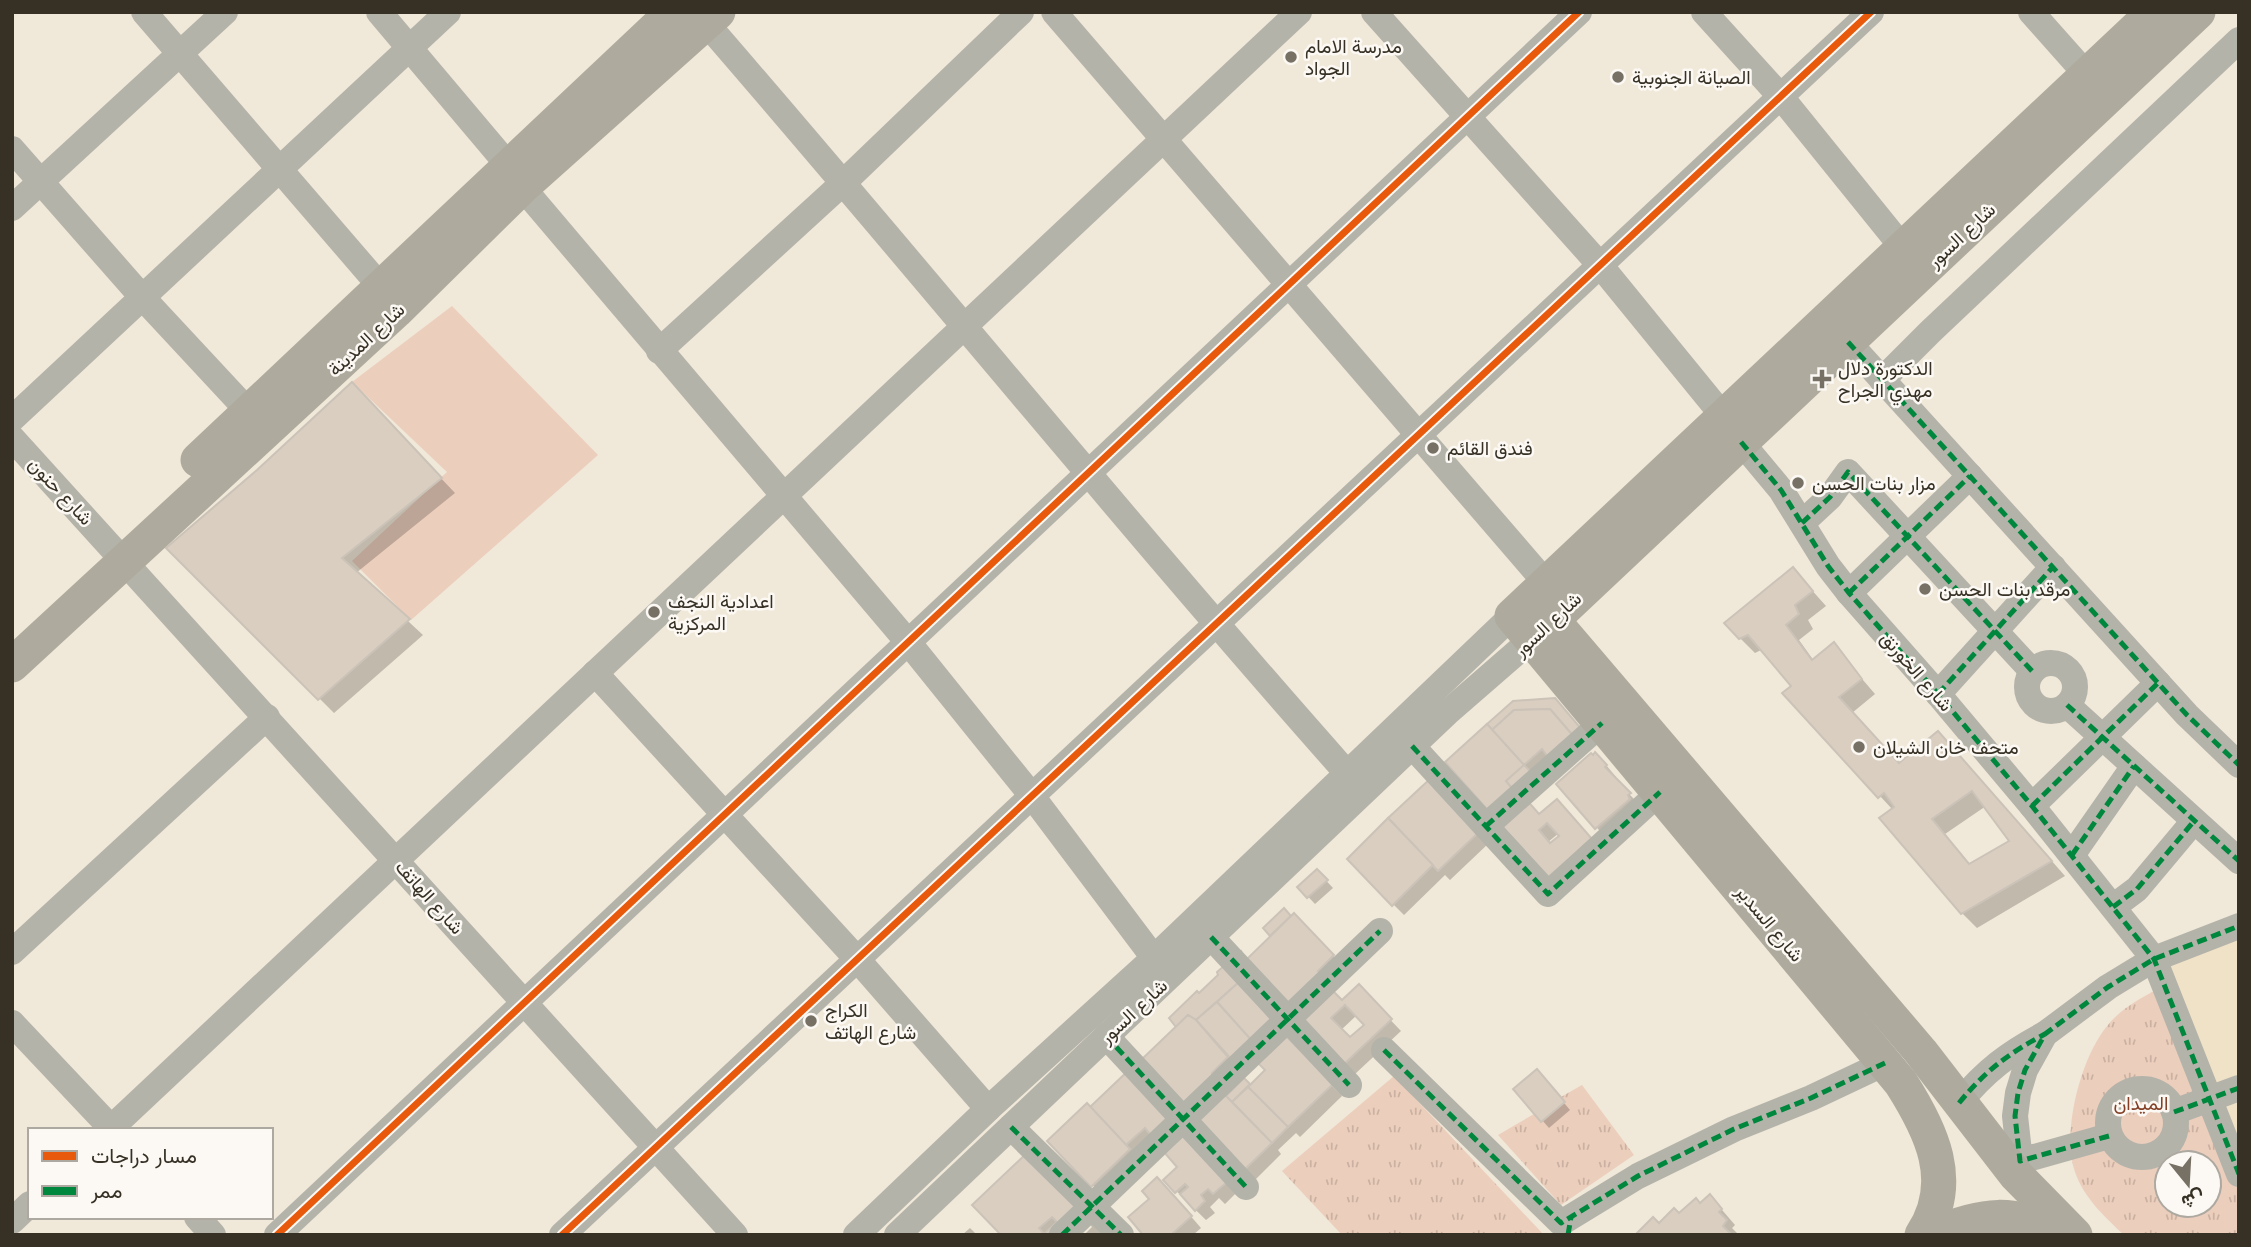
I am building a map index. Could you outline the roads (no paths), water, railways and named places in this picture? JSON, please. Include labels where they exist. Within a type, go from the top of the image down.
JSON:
[{"type":"main road","name":"شارع المدينة","points":[[12,636],[117,552],[396,311],[515,177],[673,12]]},
{"type":"main road","name":"شارع السور","points":[[1535,611],[1732,429],[1903,248],[2154,12]]},
{"type":"main road","name":"شارع السور","points":[[1732,429],[1847,342],[2198,12]]},
{"type":"main road","name":"شارع المدينة","points":[[12,665],[249,412],[381,286],[712,18]]},
{"type":"main road","name":"شارع السدير","points":[[1535,611],[1602,723],[1660,792],[1913,1042],[2016,1175],[2075,1235]]},
{"type":"main road","name":"شارع السدير","points":[[1535,611],[1764,892],[1919,1111],[1933,1139],[1939,1187],[1933,1213],[1922,1235]]},
{"type":"main road","points":[[1933,1235],[1965,1221],[2000,1216],[2038,1222],[2063,1235]]},
{"type":"street","points":[[144,12],[381,286]]},
{"type":"street","points":[[12,208],[225,12]]},
{"type":"street","points":[[379,12],[659,351],[908,642],[1032,796],[1154,958]]},
{"type":"street","points":[[12,419],[448,12]]},
{"type":"street","points":[[659,351],[844,182],[1021,12]]},
{"type":"street","points":[[1054,12],[1418,436],[1535,611]]},
{"type":"street","points":[[112,1128],[1299,12]]},
{"type":"street","name":"شارع الخورنق","points":[[1374,12],[1600,265],[1781,490],[1828,566],[1849,593],[2032,806],[2154,959],[2239,1174]]},
{"type":"street","points":[[277,1235],[1579,12]]},
{"type":"street","points":[[1704,12],[1781,97],[1903,248]]},
{"type":"street","points":[[562,1235],[1871,12]]},
{"type":"street","points":[[2031,12],[2087,75]]},
{"type":"street","points":[[712,18],[844,182],[1088,473],[1346,772]]},
{"type":"street","points":[[1882,380],[2239,40]]},
{"type":"street","points":[[12,149],[142,297],[249,412]]},
{"type":"street","points":[[1847,342],[2186,715],[2239,765]]},
{"type":"street","name":"شارع حنون","points":[[12,438],[117,552]]},
{"type":"street","points":[[1802,523],[1830,497],[1848,472],[2032,671]]},
{"type":"street","points":[[1849,593],[1970,476]]},
{"type":"street","name":"شارع الهاتف","points":[[117,552],[735,1235]]},
{"type":"street","points":[[1938,694],[2053,567]]},
{"type":"street","name":"شارع السور","points":[[856,1235],[988,1109],[1154,958],[1427,695],[1535,611]]},
{"type":"street","name":"شارع السور","points":[[897,1235],[1447,713],[1535,611]]},
{"type":"street","points":[[2054,662],[2068,670],[2075,684],[2072,699],[2067,705],[2052,711],[2036,707],[2027,694],[2026,685],[2032,671],[2038,666],[2054,662]]},
{"type":"street","points":[[595,673],[857,959],[988,1109]]},
{"type":"street","points":[[2032,806],[2158,683]]},
{"type":"street","points":[[1427,695],[1447,713]]},
{"type":"street","points":[[2067,705],[2194,821],[2236,854]]},
{"type":"street","points":[[12,952],[267,717]]},
{"type":"street","points":[[1486,826],[1602,723]]},
{"type":"street","points":[[1412,746],[1548,894],[1660,792]]},
{"type":"street","points":[[2072,855],[2134,766]]},
{"type":"street","points":[[2113,907],[2137,889],[2194,821]]},
{"type":"street","points":[[1959,1103],[1979,1078],[1998,1062],[2045,1034],[2108,987],[2154,959],[2239,926]]},
{"type":"street","points":[[1062,1235],[1380,931]]},
{"type":"street","points":[[1211,937],[1349,1085]]},
{"type":"street","points":[[12,1023],[110,1128]]},
{"type":"street","points":[[2045,1034],[2025,1070],[2018,1093],[2015,1116],[2020,1161],[2109,1136]]},
{"type":"street","points":[[1106,1036],[1246,1187]]},
{"type":"street","points":[[1384,1050],[1561,1223],[1570,1226],[1638,1176],[1734,1129],[1811,1098],[1885,1063]]},
{"type":"street","points":[[2174,1112],[2239,1088]]},
{"type":"street","points":[[2130,1091],[2153,1091],[2164,1097],[2174,1112],[2176,1129],[2172,1140],[2165,1149],[2155,1155],[2144,1158],[2123,1152],[2109,1136],[2108,1114],[2120,1096],[2130,1091]]},
{"type":"street","points":[[1010,1127],[1121,1235]]},
{"type":"street","points":[[12,1220],[28,1206]]},
{"type":"street","points":[[199,1219],[214,1235]]},
{"type":"place","name":"مدرسة الامام الجواد","points":[[1291,57]]},
{"type":"place","name":"الصيانة الجنوبية","points":[[1618,77]]},
{"type":"place","name":"الدكتورة دلال مهدي الجراح","points":[[1822,379]]},
{"type":"place","name":"فندق القائم","points":[[1433,448]]},
{"type":"place","name":"مزار بنات الحسن","points":[[1798,483]]},
{"type":"place","name":"مرقد بنات الحسن","points":[[1925,589]]},
{"type":"place","name":"اعدادية النجف المركزية","points":[[654,612]]},
{"type":"place","name":"متحف خان الشيلان","points":[[1859,747]]},
{"type":"place","name":"الكراج شارع الهاتف","points":[[811,1021]]},
{"type":"park label","name":"الميدان","points":[[2141,1103]]}]
